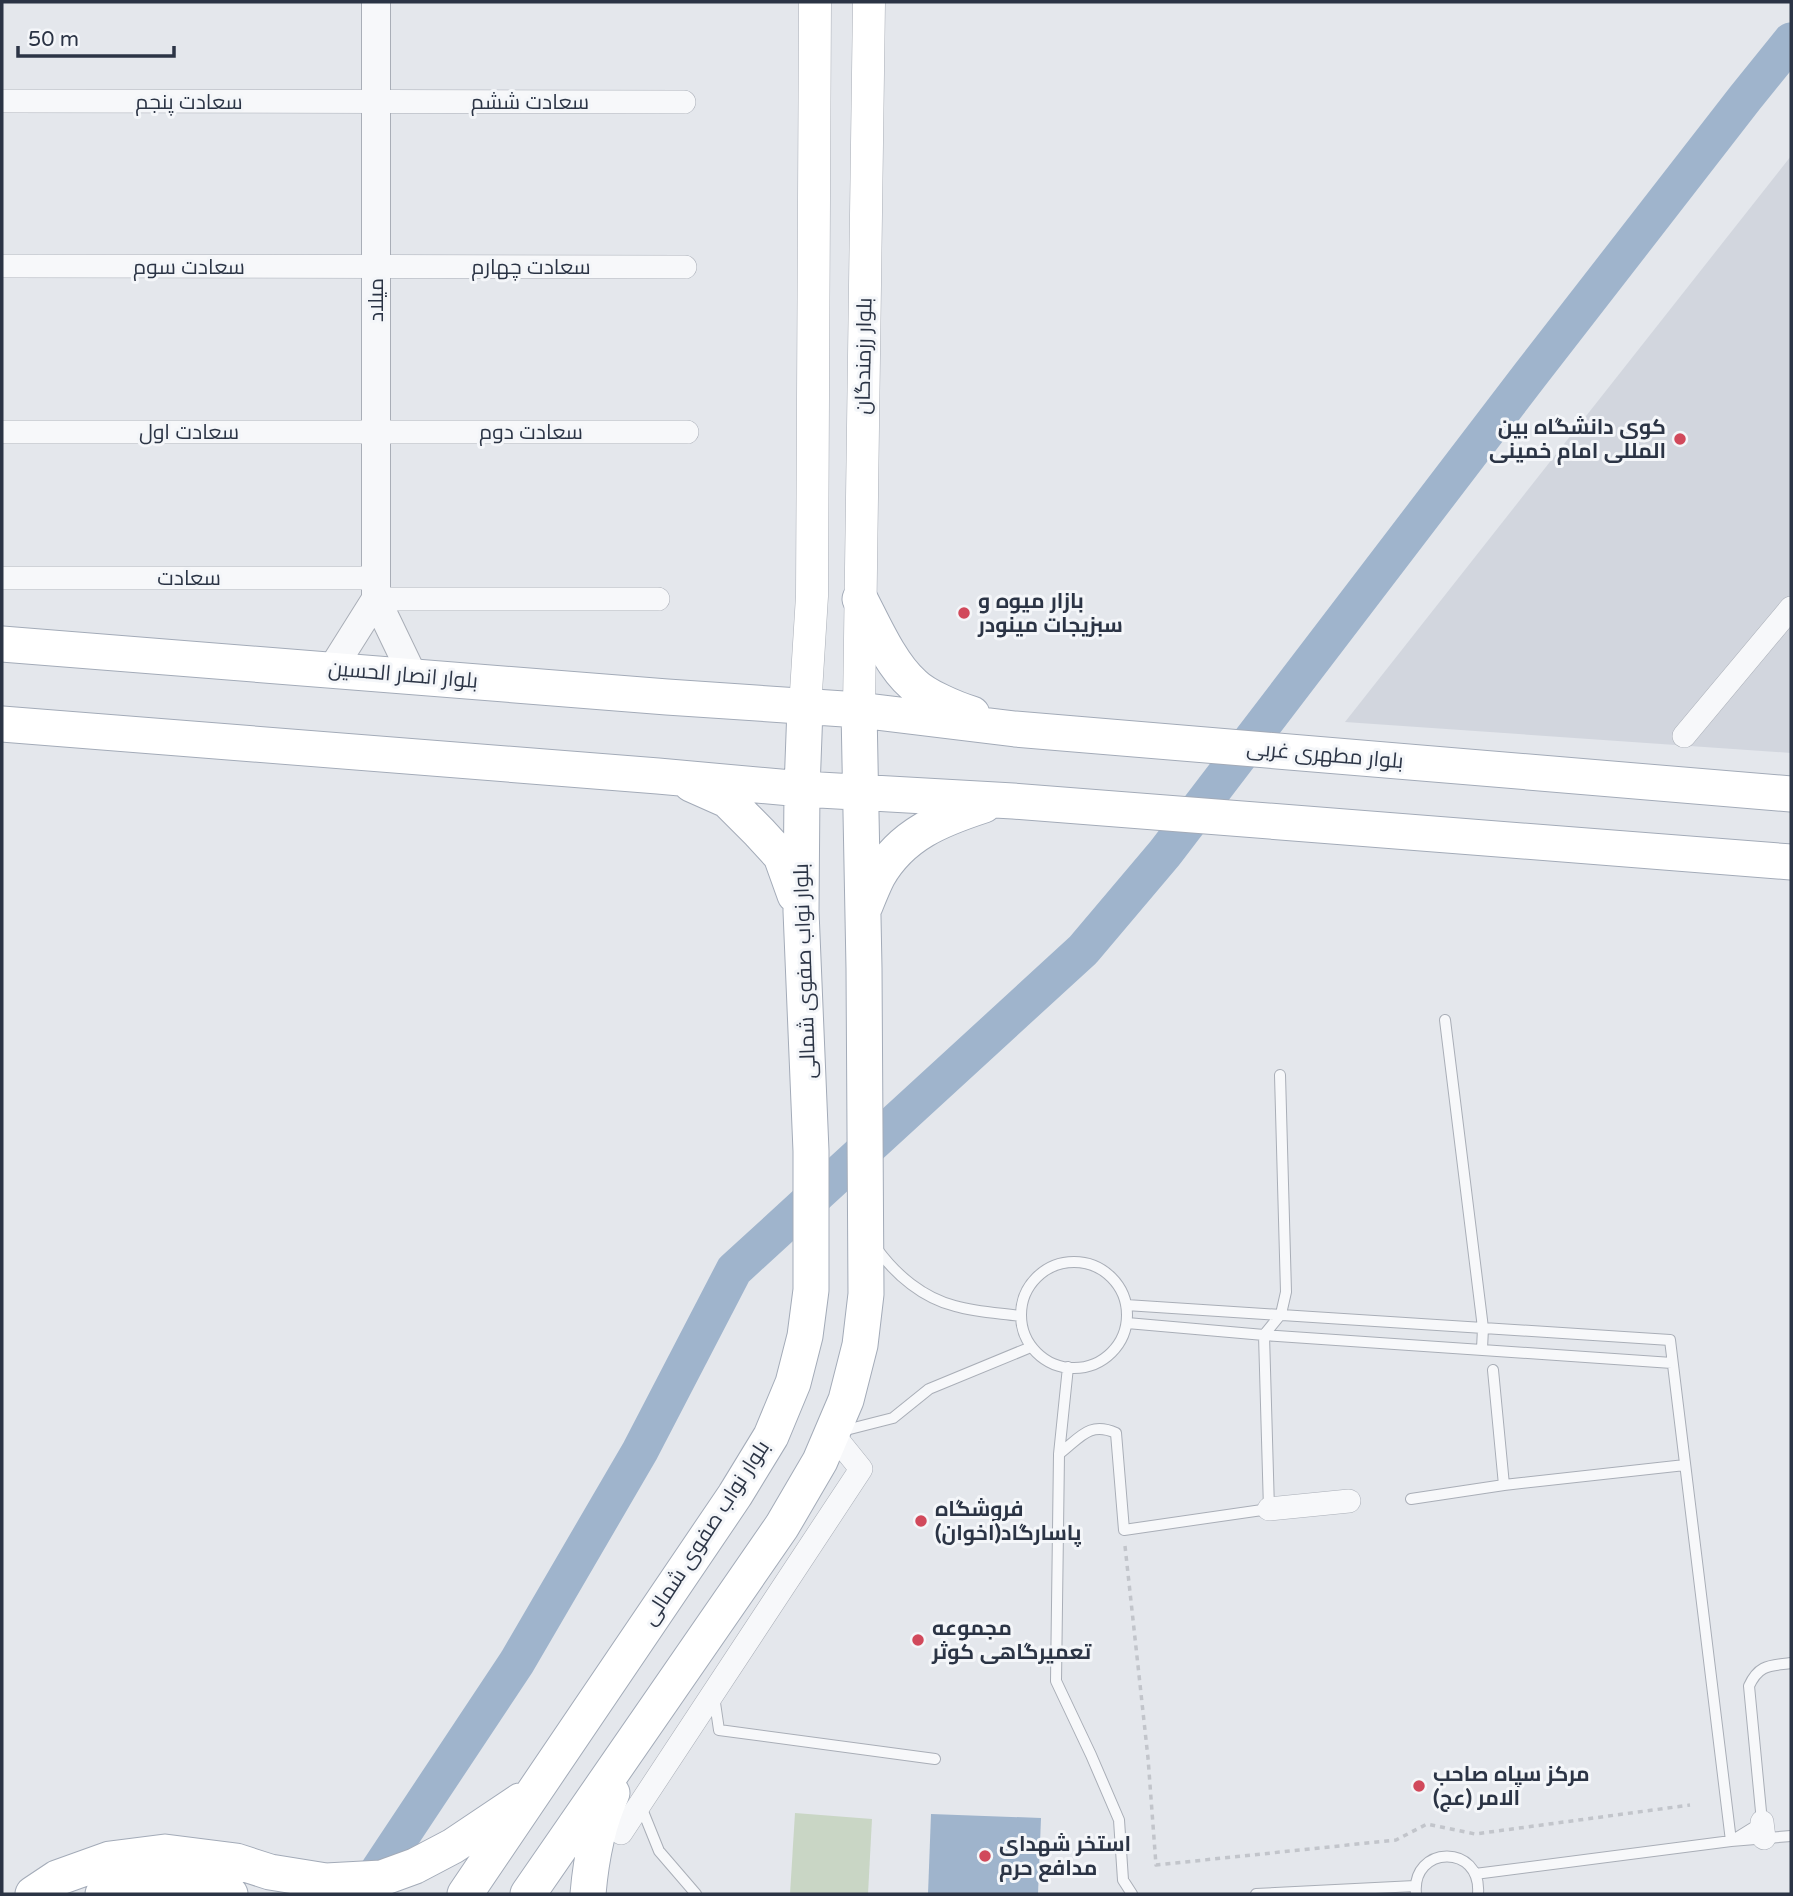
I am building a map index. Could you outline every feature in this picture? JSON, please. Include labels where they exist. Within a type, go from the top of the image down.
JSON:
[{"type":"main road","points":[[805,708],[812,596],[815,2]]},
{"type":"main road","name":"بلوار رزمندگان","points":[[859,710],[869,2]]},
{"type":"main road","points":[[860,600],[889,654],[913,685],[953,708],[1015,729]]},
{"type":"main road","name":"بلوار انصار الحسین","points":[[2,644],[805,708],[859,710]]},
{"type":"main road","name":"بلوار نواب صفوی شمالی","points":[[465,1894],[735,1495],[771,1436],[793,1383],[805,1336],[811,1290],[811,1151],[801,911],[805,708]]},
{"type":"main road","points":[[527,1894],[782,1526],[820,1461],[846,1400],[860,1345],[866,1294],[859,710]]},
{"type":"main road","name":"بلوار مطهری غربی","points":[[859,710],[1015,729],[1791,794]]},
{"type":"main road","points":[[2,724],[802,789],[1116,809],[1791,862]]},
{"type":"main road","points":[[657,776],[695,785],[727,800],[781,856],[801,911]]},
{"type":"main road","points":[[862,913],[878,876],[895,851],[925,828],[997,801]]},
{"type":"main road","points":[[589,1894],[591,1859],[605,1809],[642,1730]]},
{"type":"main road","points":[[33,1894],[57,1878],[110,1859],[165,1852],[236,1861],[270,1872],[326,1881],[382,1878],[415,1866],[453,1846],[537,1789]]},
{"type":"main road","points":[[103,1894],[126,1883],[177,1881],[230,1894]]},
{"type":"street","name":"میلاد","points":[[376,2],[376,589]]},
{"type":"street","name":"سعادت پنجم","points":[[2,102],[376,102]]},
{"type":"street","name":"سعادت ششم","points":[[376,102],[684,102]]},
{"type":"street","name":"سعادت سوم","points":[[2,266],[376,267]]},
{"type":"street","name":"سعادت چهارم","points":[[376,267],[685,267]]},
{"type":"street","name":"سعادت اول","points":[[2,432],[376,432]]},
{"type":"street","name":"سعادت دوم","points":[[376,432],[687,432]]},
{"type":"street","name":"سعادت","points":[[2,578],[658,599]]},
{"type":"street","points":[[332,669],[376,589]]},
{"type":"street","points":[[376,589],[413,676]]},
{"type":"street","points":[[1684,736],[1791,608]]},
{"type":"street","points":[[621,1833],[861,1469],[832,1433]]},
{"type":"street","points":[[1269,1509],[1349,1501]]},
{"type":"lane","points":[[1445,1020],[1483,1328],[1482,1349]]},
{"type":"lane","points":[[1059,1454],[1089,1430],[1103,1427],[1116,1433],[1124,1530],[1269,1509],[1264,1335],[1281,1314],[1286,1292],[1280,1075]]},
{"type":"lane","points":[[867,1235],[890,1268],[924,1293],[954,1306],[1020,1316]]},
{"type":"lane","points":[[1073,1261],[1091,1264],[1107,1273],[1119,1287],[1126,1304],[1127,1323],[1121,1340],[1109,1355],[1094,1364],[1076,1368],[1059,1366],[1043,1359],[1031,1348],[1023,1333],[1020,1316],[1022,1300],[1029,1284],[1041,1272],[1056,1264],[1073,1261]]},
{"type":"lane","points":[[1126,1304],[1670,1340],[1731,1841]]},
{"type":"lane","points":[[1127,1323],[1672,1363]]},
{"type":"lane","points":[[832,1433],[893,1418],[929,1388],[1031,1348]]},
{"type":"lane","points":[[1068,1367],[1059,1454],[1056,1681],[1119,1820],[1123,1880],[1132,1894]]},
{"type":"lane","points":[[1493,1370],[1504,1485]]},
{"type":"lane","points":[[1411,1499],[1504,1485],[1685,1465]]},
{"type":"lane","points":[[1763,1830],[1749,1686],[1754,1675],[1764,1667],[1791,1663]]},
{"type":"lane","points":[[713,1693],[719,1730],[935,1759]]},
{"type":"lane","points":[[640,1804],[659,1851],[696,1894]]},
{"type":"lane","points":[[1475,1874],[1731,1841],[1763,1830],[1791,1836]]},
{"type":"lane","points":[[1256,1894],[1416,1890],[1418,1875],[1424,1866],[1443,1856],[1452,1856],[1470,1866],[1478,1884],[1478,1894]]},
{"type":"path","points":[[1124,1530],[1148,1758],[1156,1865],[1396,1840],[1427,1824],[1475,1834],[1690,1805]]},
{"type":"shaded area","name":"کوی دانشگاه بین المللی امام خمینی","points":[[1791,156],[1791,753],[1345,722]]},
{"type":"green space","points":[[795,1813],[872,1819],[868,1894],[790,1894]]},
{"type":"water","name":"استخر شهدای مدافع حرم","points":[[931,1814],[1041,1818],[1038,1894],[928,1894]]},
{"type":"waterway","points":[[363,1894],[517,1662],[640,1451],[734,1270],[1083,950],[1165,853],[1530,375],[1791,41]]},
{"type":"place","name":"کوی دانشگاه بین المللی امام خمینی","points":[[1680,439]]},
{"type":"place","name":"بازار میوه و سبزیجات مینودر","points":[[964,613]]},
{"type":"place","name":"فروشگاه پاسارگاد(اخوان)","points":[[921,1521]]},
{"type":"place","name":"مجموعه تعمیرگاهی کوثر","points":[[918,1640]]},
{"type":"place","name":"مرکز سپاه صاحب الامر (عج)","points":[[1419,1786]]},
{"type":"place","name":"استخر شهدای مدافع حرم","points":[[985,1856]]}]
